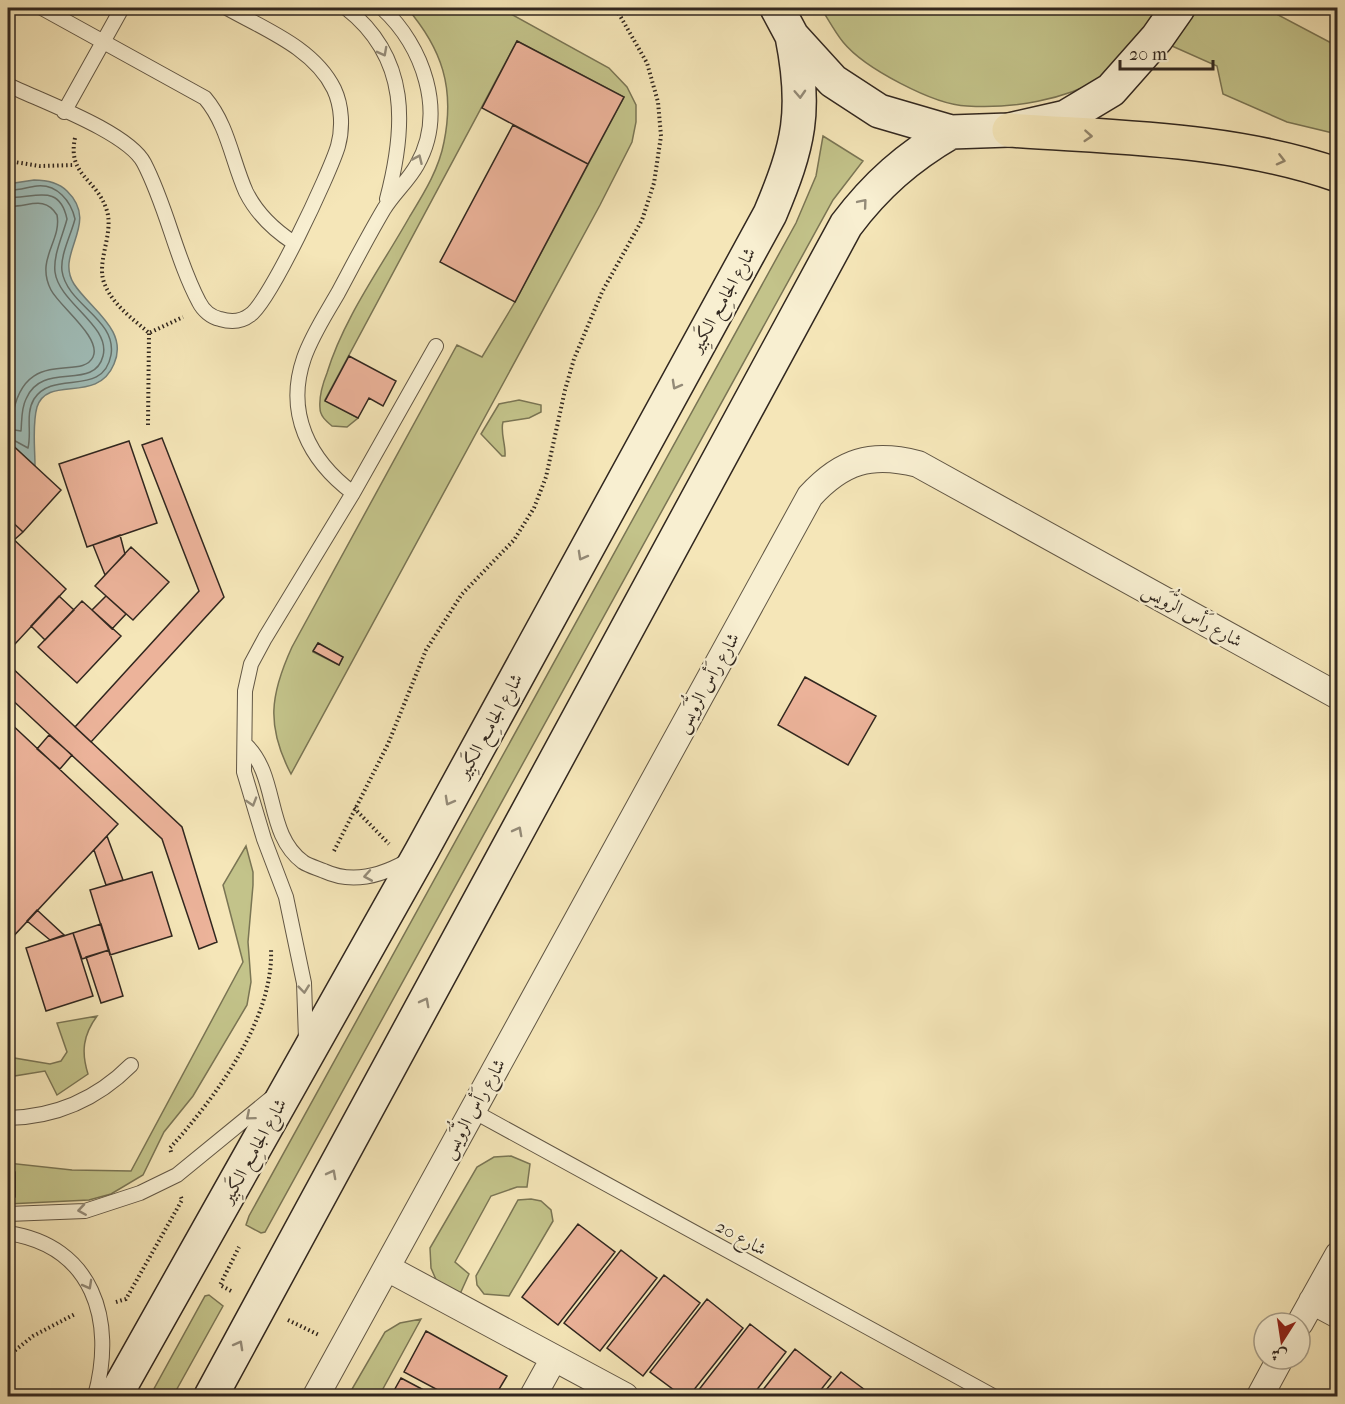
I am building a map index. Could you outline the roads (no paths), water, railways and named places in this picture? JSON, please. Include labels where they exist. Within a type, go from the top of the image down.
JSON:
[{"type":"highway","points":[[1009,130],[1194,144],[1262,155],[1338,175]]},
{"type":"main road","points":[[784,22],[832,81],[879,111],[951,132],[1009,130],[1066,117],[1111,90],[1157,38],[1178,8]]},
{"type":"main road","name":"شارع الجامِع الكَبِير","points":[[115,1396],[299,1070],[414,856],[770,214],[791,165],[798,133],[801,100],[798,68],[784,22]]},
{"type":"main road","points":[[211,1396],[846,225],[890,174],[919,151],[951,132]]},
{"type":"street","name":"شارع رَأس الرُّوَيس","points":[[316,1396],[810,496],[826,479],[847,466],[870,458],[896,458],[918,464],[1338,696]]},
{"type":"street","points":[[1307,1311],[1338,1255]]},
{"type":"street","points":[[387,1268],[625,1396]]},
{"type":"street","points":[[1312,1301],[1338,1315]]},
{"type":"street","points":[[533,1396],[554,1358]]},
{"type":"street","points":[[1260,1396],[1274,1371]]},
{"type":"lane","points":[[42,8],[104,40],[205,98],[219,117],[254,207],[266,221],[294,243]]},
{"type":"lane","points":[[64,112],[122,8]]},
{"type":"lane","points":[[8,85],[124,141],[143,161],[202,307],[216,318],[227,321],[249,316],[263,300],[294,243],[338,145],[340,108],[326,74],[313,60],[227,8]]},
{"type":"lane","points":[[345,8],[367,28],[381,47],[398,90],[401,137],[385,207]]},
{"type":"lane","points":[[353,493],[327,471],[316,458],[304,435],[298,411],[298,385],[303,358],[316,332],[385,207],[418,164],[426,139],[430,111],[428,85],[420,59],[407,35],[382,8]]},
{"type":"lane","points":[[8,1214],[85,1211],[140,1193],[177,1175],[299,1070],[306,1027],[304,983],[286,897],[271,860],[244,772],[245,691],[251,664],[353,493],[436,346]]},
{"type":"lane","points":[[246,745],[263,768],[284,840],[304,863],[334,877],[371,876],[389,871],[414,856]]},
{"type":"lane","points":[[8,1118],[33,1117],[78,1104],[116,1079],[130,1065]]},
{"type":"lane","name":"شارع 20","points":[[473,1111],[993,1396]]},
{"type":"lane","points":[[8,1233],[45,1243],[62,1253],[80,1271],[99,1307],[102,1365],[95,1396]]},
{"type":"water","points":[[34,180],[60,185],[76,203],[80,215],[79,227],[69,261],[69,272],[74,284],[112,330],[117,352],[114,364],[106,376],[96,383],[51,392],[43,397],[37,407],[35,421],[35,466],[8,441],[8,184]]}]
